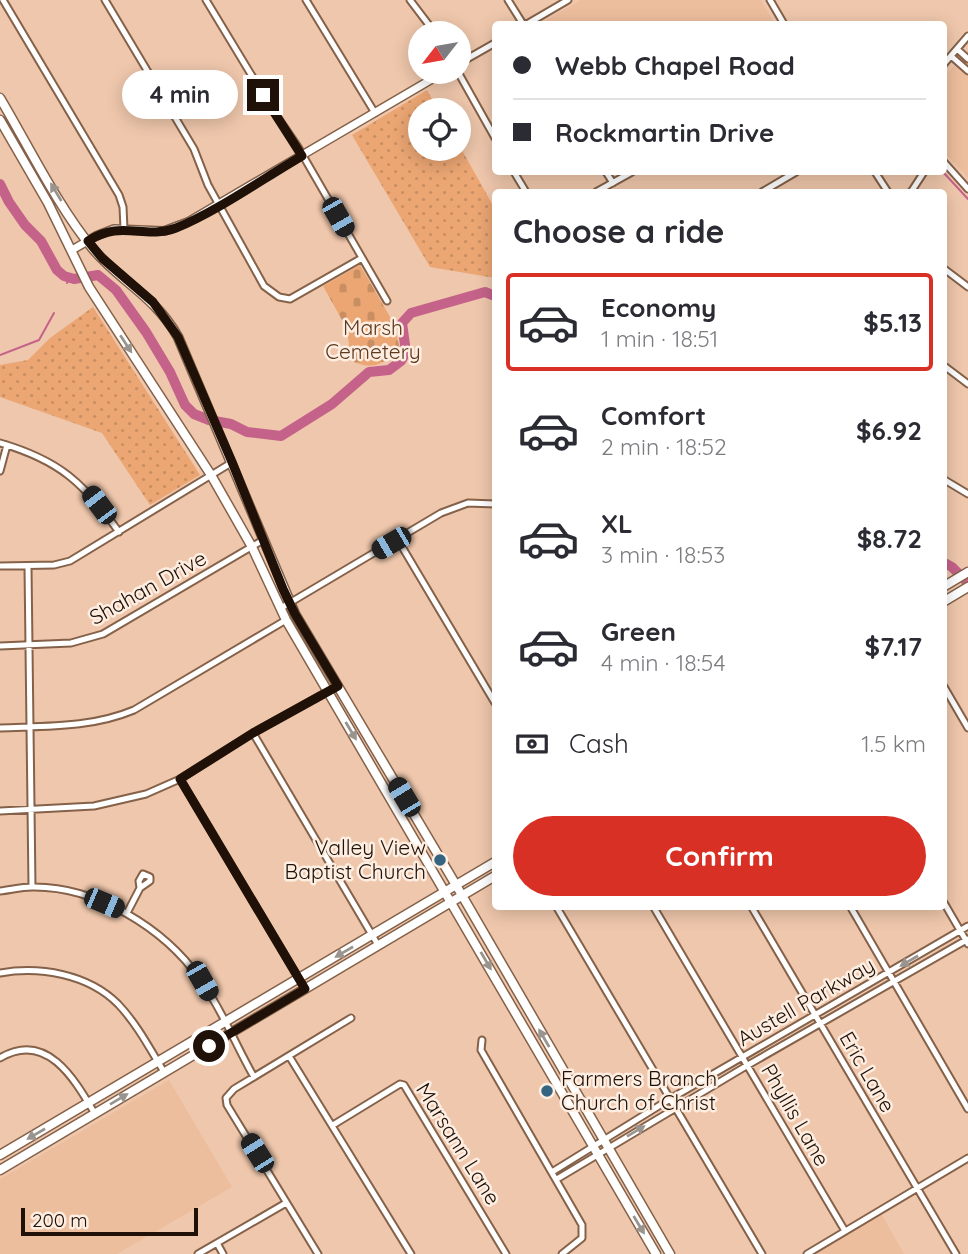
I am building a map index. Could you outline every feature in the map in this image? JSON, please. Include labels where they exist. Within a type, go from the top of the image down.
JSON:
[{"type":"main road","points":[[0,98],[65,208],[93,248],[162,312],[178,337],[295,614],[670,1254]]},
{"type":"main road","points":[[0,120],[48,203],[89,286],[211,475],[252,547],[286,620],[656,1254]]},
{"type":"main road","points":[[947,585],[968,572]]},
{"type":"main road","points":[[947,600],[968,587]]},
{"type":"main road","points":[[0,1155],[492,864]]},
{"type":"main road","points":[[0,1170],[492,878]]},
{"type":"main road","points":[[502,989],[512,983]]},
{"type":"main road","points":[[58,1121],[65,1132]]},
{"type":"street","points":[[3,0],[119,195],[123,207],[124,229]]},
{"type":"street","points":[[105,0],[194,149],[208,185],[264,286],[279,297],[290,299],[362,258]]},
{"type":"street","points":[[206,0],[387,301]]},
{"type":"street","points":[[306,0],[375,113]]},
{"type":"street","points":[[410,0],[426,21]]},
{"type":"street","points":[[508,0],[523,21]]},
{"type":"street","points":[[530,21],[568,0]]},
{"type":"street","points":[[770,0],[782,21]]},
{"type":"street","points":[[947,60],[968,36]]},
{"type":"street","points":[[471,57],[492,45]]},
{"type":"street","points":[[957,49],[968,59]]},
{"type":"street","points":[[951,55],[968,71]]},
{"type":"street","points":[[72,250],[103,232],[175,228],[424,84]]},
{"type":"street","points":[[465,84],[492,133]]},
{"type":"street","points":[[947,165],[968,189]]},
{"type":"street","points":[[608,175],[613,183]]},
{"type":"street","points":[[602,189],[627,175]]},
{"type":"street","points":[[767,189],[791,175]]},
{"type":"street","points":[[947,271],[968,286]]},
{"type":"street","points":[[947,368],[968,384]]},
{"type":"street","points":[[0,443],[32,453],[66,472],[89,492],[119,532]]},
{"type":"street","points":[[0,471],[7,445]]},
{"type":"street","points":[[0,566],[28,567],[70,561],[232,462]]},
{"type":"street","points":[[947,481],[968,494]]},
{"type":"street","points":[[281,608],[450,508],[468,503],[492,504]]},
{"type":"street","name":"Shahan Drive","points":[[0,646],[85,641],[103,635],[263,540]]},
{"type":"street","points":[[398,540],[492,698]]},
{"type":"street","points":[[28,567],[32,887]]},
{"type":"street","points":[[0,728],[96,723],[121,716],[295,614]]},
{"type":"street","points":[[0,811],[94,806],[126,800],[180,779],[253,733],[338,686]]},
{"type":"street","points":[[947,692],[968,728]]},
{"type":"street","points":[[253,733],[378,945]]},
{"type":"street","points":[[180,779],[305,989]]},
{"type":"street","points":[[0,891],[32,887],[83,896],[127,913],[178,951],[202,981],[254,1077]]},
{"type":"street","points":[[127,913],[140,888]]},
{"type":"street","points":[[947,908],[967,941]]},
{"type":"street","points":[[558,910],[762,1254]]},
{"type":"street","name":"Phyllis Lane","points":[[655,910],[845,1231]]},
{"type":"street","name":"Eric Lane","points":[[753,910],[956,1254]]},
{"type":"street","points":[[852,910],[968,1109]]},
{"type":"street","name":"Austell Parkway","points":[[557,1179],[670,1099],[968,926]]},
{"type":"street","name":"Austell Parkway","points":[[606,1144],[675,1108],[967,941]]},
{"type":"street","points":[[0,973],[56,973],[93,986],[108,996],[132,1021],[164,1072]]},
{"type":"street","points":[[318,1254],[227,1105],[226,1098],[234,1089],[351,1018]]},
{"type":"street","points":[[482,1040],[481,1050],[582,1225],[583,1232],[579,1243],[562,1254]]},
{"type":"street","points":[[0,1058],[31,1051],[55,1059],[65,1067],[95,1114]]},
{"type":"street","points":[[289,1056],[411,1254]]},
{"type":"street","name":"Marsann Lane","points":[[333,1125],[404,1084],[506,1254]]},
{"type":"street","name":"Austell Parkway","points":[[552,1172],[595,1151]]},
{"type":"street","points":[[807,1254],[968,1158]]},
{"type":"street","points":[[198,1254],[286,1203]]},
{"type":"street","points":[[217,1243],[223,1254]]},
{"type":"shaded area","points":[[581,0],[761,0],[773,21],[544,21]]},
{"type":"shaded area","points":[[968,50],[968,178],[947,155],[947,74]]},
{"type":"shaded area","points":[[169,1080],[232,1187],[117,1254],[0,1254],[0,1179]]},
{"type":"shaded area","points":[[882,1215],[904,1254],[815,1254]]},
{"type":"green space","points":[[427,90],[431,98],[414,98]]},
{"type":"green space","points":[[408,101],[408,161],[468,161],[492,204],[492,277],[430,267],[352,135]]},
{"type":"green space","name":"Marsh Cemetery","points":[[360,265],[393,322],[400,349],[383,362],[372,366],[351,361],[347,329],[323,286]]},
{"type":"green space","points":[[93,307],[200,475],[150,505],[102,433],[0,397],[0,365],[28,360],[50,338]]},
{"type":"waterway","points":[[946,175],[968,199]]},
{"type":"waterway","points":[[0,184],[25,225],[41,241],[57,270],[74,279],[98,275],[116,290],[146,332],[170,372],[185,405],[194,414],[231,424],[247,432],[281,436],[332,404],[369,372],[389,370],[401,361],[406,352],[402,323],[411,313],[485,292],[492,295]]},
{"type":"waterway","points":[[67,283],[70,278]]},
{"type":"waterway","points":[[0,355],[39,340],[54,313]]},
{"type":"waterway","points":[[947,564],[968,583]]},
{"type":"place","name":"Valley View Baptist Church","points":[[440,860]]},
{"type":"place","name":"Farmers Branch Church of Christ","points":[[547,1091]]},
{"type":"route","points":[[209,1046],[305,989],[180,779],[253,733],[338,686],[283,589],[178,337],[153,302],[102,258],[88,241],[114,229],[164,231],[175,228],[302,156],[263,95]]}]
